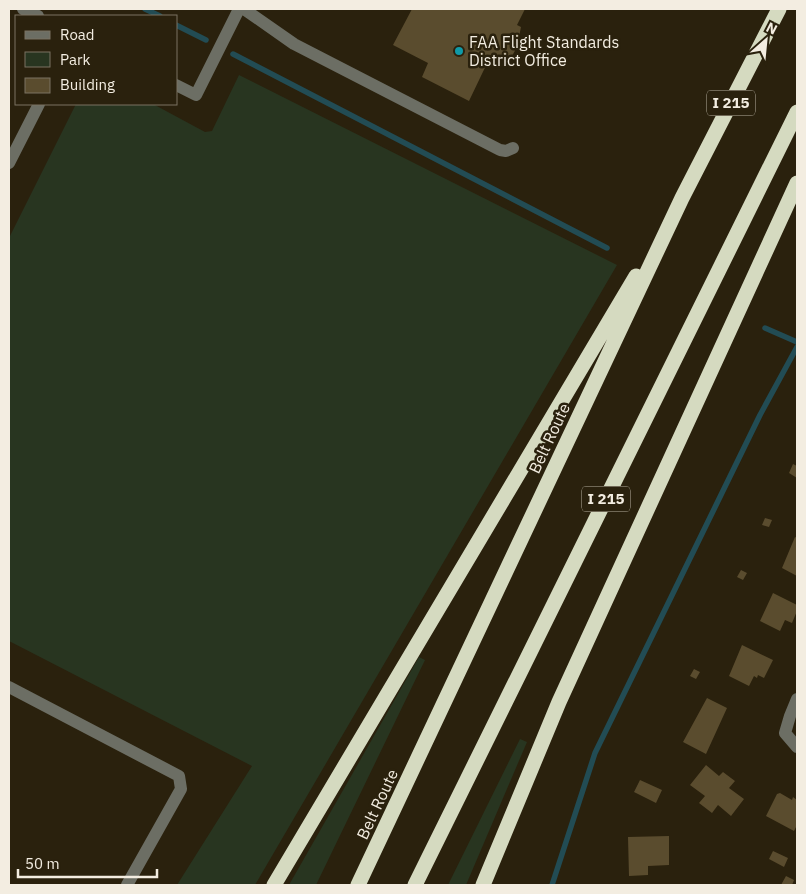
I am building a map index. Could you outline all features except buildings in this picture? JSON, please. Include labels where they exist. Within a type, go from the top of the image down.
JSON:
[{"type":"highway","name":"Belt Route","points":[[358,885],[682,198],[779,9]]},
{"type":"highway","name":"I 215","points":[[415,885],[797,112]]},
{"type":"highway","points":[[483,885],[559,702],[797,183]]},
{"type":"highway","points":[[274,885],[682,198]]},
{"type":"street","points":[[23,9],[36,15]]},
{"type":"street","points":[[178,86],[196,95],[240,9]]},
{"type":"street","points":[[244,9],[294,44],[500,150],[506,151],[513,148]]},
{"type":"street","points":[[9,163],[38,105]]},
{"type":"street","points":[[9,687],[179,776],[181,789],[127,885]]},
{"type":"street","points":[[797,699],[785,733],[797,747]]},
{"type":"green space","points":[[239,75],[617,265],[255,885],[177,885],[252,766],[9,641],[9,238],[76,105],[155,105],[205,132],[212,131]]},
{"type":"green space","points":[[419,657],[425,660],[316,885],[289,885]]},
{"type":"green space","points":[[520,739],[527,742],[466,885],[448,885]]},
{"type":"waterway","points":[[145,9],[158,15]]},
{"type":"waterway","points":[[178,26],[206,40]]},
{"type":"waterway","points":[[233,54],[607,248]]},
{"type":"waterway","points":[[765,328],[797,342]]},
{"type":"waterway","points":[[552,885],[595,753],[760,415],[797,347]]},
{"type":"place","name":"FAA Flight Standards District Office","points":[[459,51]]}]
